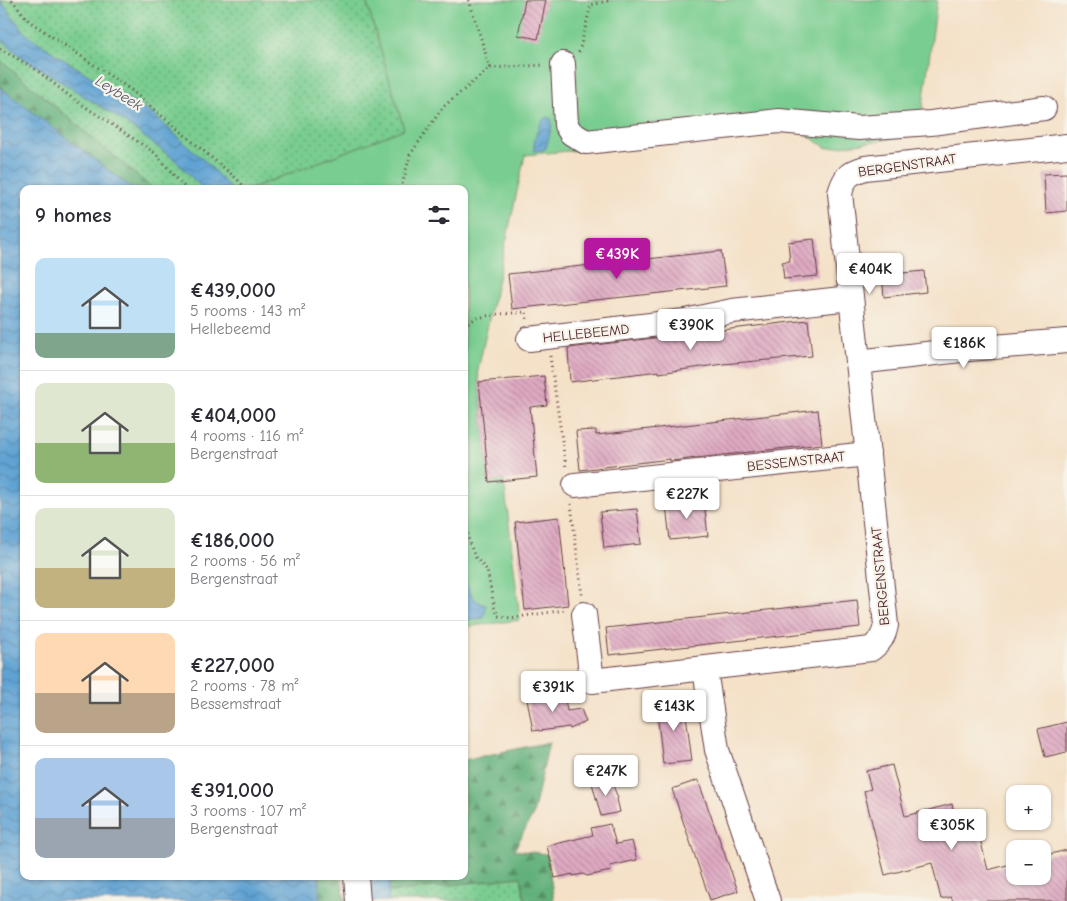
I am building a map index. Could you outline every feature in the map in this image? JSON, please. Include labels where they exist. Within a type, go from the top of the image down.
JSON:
[{"type":"street","points":[[562,64],[566,125],[571,133],[586,142],[779,121],[859,128],[931,123],[1044,108]]},
{"type":"street","points":[[931,123],[932,161]]},
{"type":"street","name":"BERGENSTRAAT","points":[[584,614],[592,682],[871,649],[879,643],[884,635],[886,625],[840,193],[843,181],[852,172],[865,168],[1067,146]]},
{"type":"street","name":"HELLEBEEMD","points":[[529,339],[685,321],[732,311],[851,298]]},
{"type":"street","points":[[858,362],[969,349],[1067,341]]},
{"type":"street","name":"BESSEMSTRAAT","points":[[575,485],[868,454]]},
{"type":"street","points":[[705,669],[717,750],[768,901]]},
{"type":"street","points":[[356,880],[358,901]]},
{"type":"path","points":[[12,0],[29,21],[131,90],[242,185]]},
{"type":"path","points":[[470,0],[490,68]]},
{"type":"path","points":[[402,185],[410,155],[443,107],[490,68],[576,64],[591,5],[611,0]]},
{"type":"path","points":[[0,49],[34,68],[72,98],[155,153],[183,185]]},
{"type":"path","points":[[468,322],[490,316],[526,312],[529,339]]},
{"type":"path","points":[[468,536],[475,557],[487,570],[494,606],[498,616],[511,618],[584,608],[584,614]]},
{"type":"green space","points":[[0,0],[366,0],[404,129],[260,185],[148,185],[0,60]]},
{"type":"green space","points":[[366,0],[937,0],[919,135],[827,148],[799,130],[525,155],[478,370],[489,482],[504,480],[520,620],[468,626],[468,185],[260,185],[404,129]]},
{"type":"green space","points":[[0,60],[148,185],[128,185],[0,87]]},
{"type":"green space","points":[[549,742],[533,815],[514,850],[547,854],[554,901],[525,901],[521,877],[389,892],[390,880],[468,880],[468,759]]},
{"type":"green space","points":[[521,877],[525,901],[388,901],[389,892]]},
{"type":"green space","points":[[319,880],[342,880],[345,901],[320,901]]},
{"type":"water","points":[[0,0],[25,33],[58,56],[155,116],[208,164],[227,185],[199,185],[174,159],[120,119],[19,55],[0,38]]},
{"type":"water","points":[[0,87],[128,185],[20,185],[20,880],[319,880],[320,901],[0,901]]},
{"type":"water","points":[[546,117],[551,119],[552,125],[546,148],[534,151],[537,133]]},
{"type":"water","points":[[468,587],[474,598],[486,605],[484,618],[468,620]]},
{"type":"water","points":[[370,880],[390,880],[388,901],[371,901]]},
{"type":"building","points":[[525,0],[546,0],[538,39],[518,35]]},
{"type":"building","points":[[1067,173],[1067,211],[1046,213],[1044,174]]},
{"type":"building","points":[[814,239],[818,276],[784,279],[782,262],[790,261],[788,242]]},
{"type":"building","points":[[721,251],[726,286],[512,309],[508,274]]},
{"type":"building","points":[[924,271],[926,292],[884,297],[882,275]]},
{"type":"building","points":[[808,320],[812,356],[723,364],[570,382],[568,348]]},
{"type":"building","points":[[544,376],[547,405],[530,407],[537,477],[489,482],[479,382]]},
{"type":"building","points":[[818,410],[822,444],[580,470],[576,431],[596,430],[596,435]]},
{"type":"building","points":[[704,501],[708,536],[670,540],[666,505]]},
{"type":"building","points":[[637,509],[641,544],[604,548],[600,512]]},
{"type":"building","points":[[559,517],[568,605],[525,610],[515,522]]},
{"type":"building","points":[[857,600],[860,627],[609,655],[606,628]]},
{"type":"building","points":[[564,693],[567,711],[581,709],[586,722],[570,729],[569,727],[533,731],[527,699]]},
{"type":"building","points":[[684,700],[692,761],[663,764],[656,703]]},
{"type":"building","points":[[1067,722],[1067,752],[1045,757],[1038,729]]},
{"type":"building","points":[[892,765],[905,816],[952,804],[959,836],[978,831],[988,870],[1006,865],[1006,885],[1051,885],[1051,854],[1067,850],[1067,901],[953,901],[951,897],[941,899],[932,863],[885,875],[864,791],[871,789],[866,771]]},
{"type":"building","points":[[610,778],[618,798],[620,812],[601,816],[592,783]]},
{"type":"building","points":[[698,780],[738,891],[710,900],[672,789]]},
{"type":"building","points":[[610,824],[616,844],[632,841],[637,860],[610,866],[611,871],[587,876],[583,874],[573,876],[573,874],[555,878],[547,846],[593,835],[591,828]]},
{"type":"water label","name":"Leybeek","points":[[119,93]]}]
